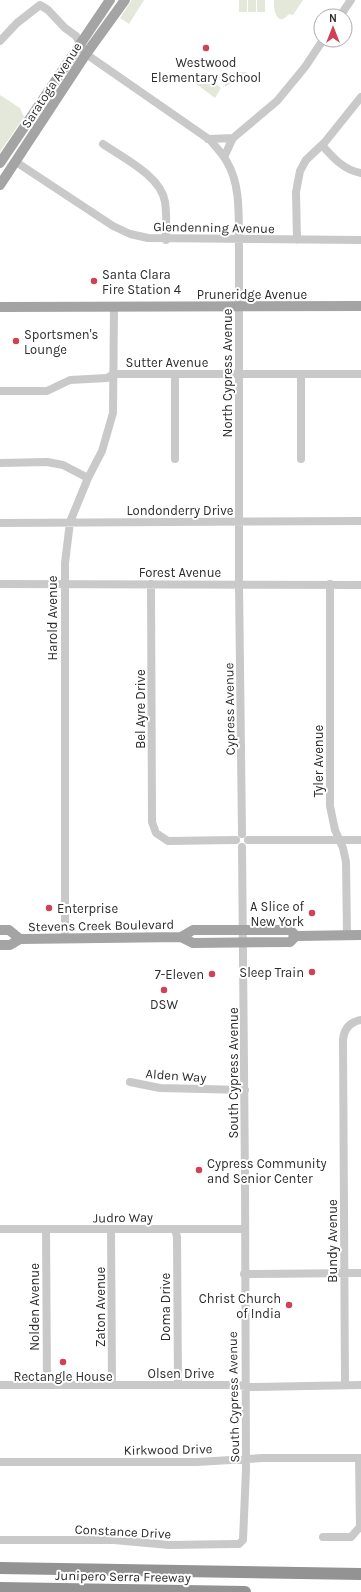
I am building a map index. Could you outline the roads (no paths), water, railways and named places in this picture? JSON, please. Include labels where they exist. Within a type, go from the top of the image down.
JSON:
[{"type":"highway","points":[[0,1568],[361,1574]]},
{"type":"highway","name":"Junipero Serra Freeway","points":[[0,1588],[245,1592]]},
{"type":"main road","name":"Saratoga Avenue","points":[[0,163],[110,0]]},
{"type":"main road","name":"Saratoga Avenue","points":[[0,186],[86,54],[125,0]]},
{"type":"main road","name":"Pruneridge Avenue","points":[[0,307],[361,306]]},
{"type":"main road","name":"Stevens Creek Boulevard","points":[[0,930],[9,930],[20,939]]},
{"type":"main road","name":"Stevens Creek Boulevard","points":[[182,937],[194,930],[290,930],[296,936]]},
{"type":"main road","name":"Stevens Creek Boulevard","points":[[0,945],[10,945],[20,939],[182,937],[193,943],[244,943],[290,942],[296,936],[361,935]]},
{"type":"street","name":"North Cypress Avenue","points":[[0,41],[17,24],[40,6],[48,10],[65,28],[76,36],[86,54],[208,139],[224,157],[236,185],[239,239],[239,584]]},
{"type":"street","points":[[224,157],[233,138],[276,101],[305,67],[318,48]]},
{"type":"street","points":[[297,240],[297,180],[306,160],[322,145],[361,97]]},
{"type":"street","points":[[208,139],[233,138]]},
{"type":"street","points":[[103,144],[150,177],[159,186],[165,201],[166,240]]},
{"type":"street","points":[[322,145],[335,161],[354,172],[361,174]]},
{"type":"street","name":"Glendenning Avenue","points":[[16,162],[113,226],[130,234],[166,240],[361,240]]},
{"type":"street","name":"Harold Avenue","points":[[65,938],[64,585],[66,551],[70,522],[88,478],[102,451],[113,413],[114,307]]},
{"type":"street","name":"Sutter Avenue","points":[[0,391],[47,391],[70,380],[107,378],[114,374],[361,374]]},
{"type":"street","points":[[175,374],[175,459]]},
{"type":"street","points":[[301,374],[301,459]]},
{"type":"street","points":[[0,462],[47,462],[63,465],[88,478]]},
{"type":"street","name":"Londonderry Drive","points":[[0,523],[361,521]]},
{"type":"street","name":"Forest Avenue","points":[[0,584],[361,584]]},
{"type":"street","name":"Bel Ayre Drive","points":[[151,584],[152,822],[156,833],[168,841],[242,838]]},
{"type":"street","name":"Cypress Avenue","points":[[239,584],[242,838]]},
{"type":"street","name":"Tyler Avenue","points":[[330,584],[330,806],[332,818],[343,848],[346,862],[347,935]]},
{"type":"street","points":[[242,838],[361,840]]},
{"type":"street","points":[[242,838],[246,845],[242,847],[244,943]]},
{"type":"street","name":"South Cypress Avenue","points":[[243,1540],[246,1459],[244,1386],[245,1090],[242,955],[244,943]]},
{"type":"street","name":"Bundy Avenue","points":[[345,1384],[343,1040],[348,1026],[361,1020]]},
{"type":"street","name":"Alden Way","points":[[130,1082],[160,1088],[245,1090]]},
{"type":"street","name":"Judro Way","points":[[0,1229],[245,1229]]},
{"type":"street","name":"Nolden Avenue","points":[[46,1229],[47,1384]]},
{"type":"street","name":"Zaton Avenue","points":[[111,1229],[112,1384]]},
{"type":"street","name":"Doma Drive","points":[[175,1229],[177,1237],[178,1385]]},
{"type":"street","points":[[244,1274],[361,1273]]},
{"type":"street","name":"Olsen Drive","points":[[0,1385],[112,1384],[301,1386],[361,1384]]},
{"type":"street","points":[[323,1537],[351,1537],[360,1527],[360,1458]]},
{"type":"street","name":"Kirkwood Drive","points":[[0,1462],[197,1462],[246,1459],[360,1458]]},
{"type":"street","name":"Constance Drive","points":[[0,1540],[114,1540],[169,1545],[239,1544],[243,1540]]},
{"type":"place","name":"Westwood Elementary School","points":[[206,48]]},
{"type":"place","name":"Santa Clara Fire Station 4","points":[[94,281]]},
{"type":"place","name":"Sportsmen's Lounge","points":[[16,341]]},
{"type":"place","name":"Enterprise","points":[[49,908]]},
{"type":"place","name":"A Slice of New York","points":[[312,913]]},
{"type":"place","name":"Sleep Train","points":[[312,972]]},
{"type":"place","name":"7-Eleven","points":[[212,974]]},
{"type":"place","name":"DSW","points":[[164,990]]},
{"type":"place","name":"Cypress Community and Senior Center","points":[[199,1170]]},
{"type":"place","name":"Christ Church of India","points":[[289,1305]]},
{"type":"place","name":"Rectangle House","points":[[63,1362]]}]
